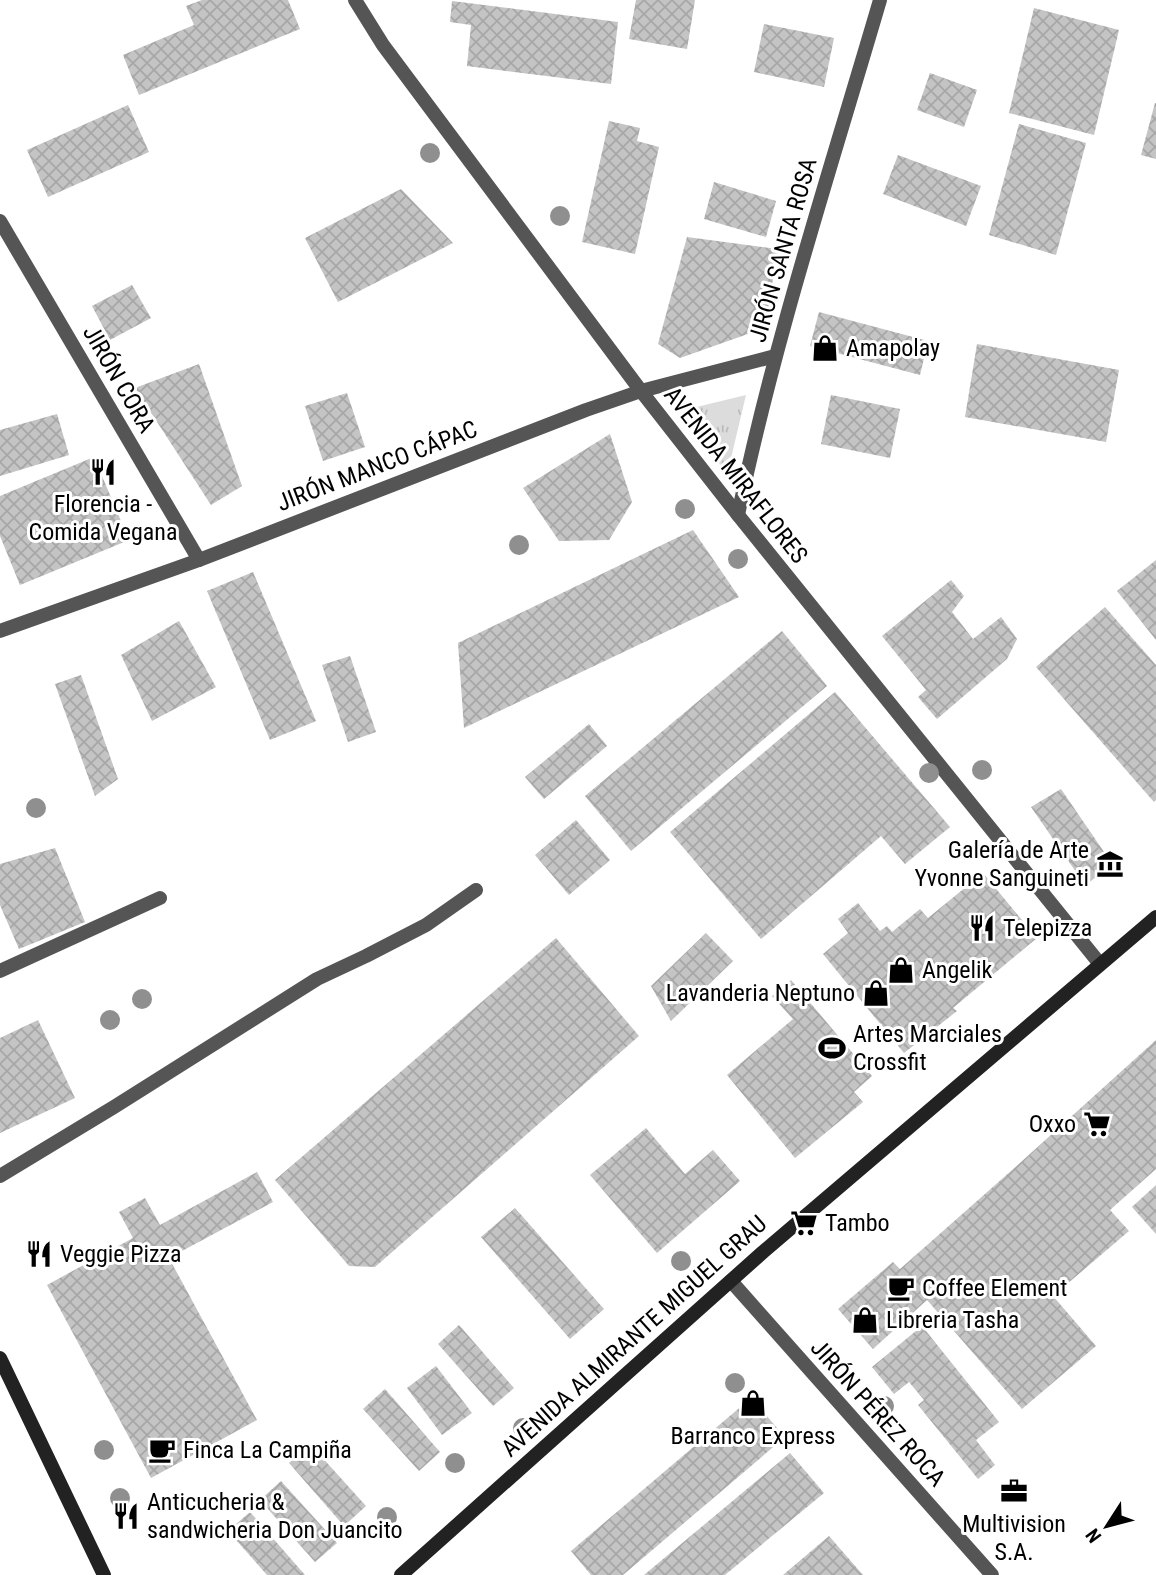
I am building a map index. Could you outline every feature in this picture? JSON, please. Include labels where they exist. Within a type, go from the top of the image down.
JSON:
[{"type":"main road","name":"AVENIDA ALMIRANTE MIGUEL GRAU","points":[[401,1575],[731,1281],[1156,917]]},
{"type":"main road","points":[[0,1358],[104,1575]]},
{"type":"street","name":"AVENIDA MIRAFLORES","points":[[355,0],[383,45],[641,391],[1100,964]]},
{"type":"street","name":"JIRÓN SANTA ROSA","points":[[738,515],[775,356],[880,0]]},
{"type":"street","name":"JIRÓN CORA","points":[[0,221],[199,560]]},
{"type":"street","name":"JIRÓN MANCO CÁPAC","points":[[0,631],[199,560],[641,391],[775,356]]},
{"type":"street","points":[[0,1176],[317,979],[426,925],[476,890]]},
{"type":"street","points":[[0,971],[160,898]]},
{"type":"street","name":"JIRÓN PÉREZ ROCA","points":[[731,1281],[992,1575]]},
{"type":"green space","points":[[746,395],[727,475],[684,410]]},
{"type":"building","points":[[202,0],[288,0],[300,29],[139,95],[123,55],[194,25],[186,6]]},
{"type":"building","points":[[636,0],[695,0],[687,49],[629,39]]},
{"type":"building","points":[[452,1],[618,22],[611,84],[467,66],[471,25],[450,22]]},
{"type":"building","points":[[1034,8],[1119,30],[1094,135],[1009,113]]},
{"type":"building","points":[[764,24],[834,38],[824,87],[754,72]]},
{"type":"building","points":[[930,73],[977,90],[964,127],[917,110]]},
{"type":"building","points":[[1156,103],[1156,159],[1141,155]]},
{"type":"building","points":[[128,105],[149,152],[48,197],[27,150]]},
{"type":"building","points":[[609,121],[640,128],[637,141],[659,147],[635,254],[582,242]]},
{"type":"building","points":[[1019,124],[1086,143],[1056,255],[989,235]]},
{"type":"building","points":[[898,155],[981,186],[966,226],[883,194]]},
{"type":"building","points":[[714,182],[776,201],[766,237],[704,219]]},
{"type":"building","points":[[401,189],[453,243],[338,302],[305,238]]},
{"type":"building","points":[[687,237],[778,249],[765,328],[680,358],[658,344]]},
{"type":"building","points":[[132,285],[151,318],[110,340],[92,306]]},
{"type":"building","points":[[819,312],[928,341],[920,375],[810,346]]},
{"type":"building","points":[[977,344],[1119,370],[1106,442],[965,417]]},
{"type":"building","points":[[199,364],[242,486],[211,505],[135,388]]},
{"type":"building","points":[[347,393],[365,447],[323,461],[305,406]]},
{"type":"building","points":[[831,395],[900,409],[890,458],[821,444]]},
{"type":"building","points":[[57,414],[69,455],[0,476],[0,430]]},
{"type":"building","points":[[610,434],[632,502],[609,540],[559,541],[523,488]]},
{"type":"building","points":[[94,457],[129,540],[20,585],[0,536],[0,496]]},
{"type":"building","points":[[693,530],[739,597],[464,728],[458,643]]},
{"type":"building","points":[[1156,560],[1156,640],[1117,591]]},
{"type":"building","points":[[253,572],[316,721],[270,740],[207,591]]},
{"type":"building","points":[[951,580],[964,596],[952,612],[973,639],[1001,617],[1017,639],[1007,659],[937,719],[918,697],[926,690],[882,636]]},
{"type":"building","points":[[1105,607],[1156,665],[1154,802],[1036,667]]},
{"type":"building","points":[[179,621],[216,687],[152,721],[121,655]]},
{"type":"building","points":[[782,631],[827,686],[631,851],[585,796]]},
{"type":"building","points":[[350,656],[376,732],[348,742],[322,665]]},
{"type":"building","points":[[81,675],[118,779],[95,796],[55,684]]},
{"type":"building","points":[[835,692],[950,827],[905,864],[881,836],[761,939],[670,832]]},
{"type":"building","points":[[589,724],[607,746],[544,799],[525,777]]},
{"type":"building","points":[[1061,789],[1113,865],[1085,885],[1031,807]]},
{"type":"building","points":[[576,820],[610,860],[569,895],[535,855]]},
{"type":"building","points":[[55,848],[85,922],[19,949],[0,905],[0,864]]},
{"type":"building","points":[[983,873],[1037,938],[953,1008],[957,1011],[904,1053],[823,954],[848,933],[838,919],[858,903],[880,931],[887,926],[892,932],[920,909],[928,918]]},
{"type":"building","points":[[706,933],[733,961],[671,1021],[651,986]]},
{"type":"building","points":[[556,938],[639,1036],[375,1267],[349,1266],[275,1180]]},
{"type":"building","points":[[791,980],[872,1076],[854,1092],[863,1102],[795,1158],[727,1075],[793,1019],[772,996]]},
{"type":"building","points":[[38,1020],[75,1098],[0,1133],[0,1038]]},
{"type":"building","points":[[1156,1040],[1156,1169],[1110,1210],[1129,1231],[1053,1296],[1096,1346],[1022,1409],[927,1300],[873,1349],[838,1309],[893,1262],[900,1269]]},
{"type":"building","points":[[646,1128],[685,1174],[713,1150],[740,1181],[657,1253],[590,1175]]},
{"type":"building","points":[[257,1172],[273,1202],[169,1258],[257,1420],[151,1478],[47,1285],[133,1238],[119,1212],[145,1198],[160,1225]]},
{"type":"building","points":[[1156,1185],[1156,1234],[1132,1207]]},
{"type":"building","points":[[515,1208],[604,1309],[570,1339],[481,1237]]},
{"type":"building","points":[[459,1325],[514,1388],[493,1406],[438,1344]]},
{"type":"building","points":[[922,1326],[999,1422],[976,1440],[995,1465],[978,1479],[918,1405],[924,1400],[909,1382],[894,1394],[872,1367]]},
{"type":"building","points":[[436,1366],[472,1413],[442,1435],[407,1388]]},
{"type":"building","points":[[385,1389],[440,1452],[419,1471],[363,1409]]},
{"type":"building","points":[[751,1398],[785,1437],[623,1575],[591,1575],[571,1551]]},
{"type":"building","points":[[310,1444],[366,1506],[344,1526],[289,1463]]},
{"type":"building","points":[[790,1453],[824,1493],[725,1575],[644,1575]]},
{"type":"building","points":[[281,1481],[337,1543],[315,1562],[260,1500]]},
{"type":"building","points":[[250,1512],[305,1575],[267,1575],[228,1531]]},
{"type":"building","points":[[829,1536],[863,1575],[783,1575]]},
{"type":"place","name":"Amapolay","points":[[825,348]]},
{"type":"place","name":"Florencia - Comida Vegana","points":[[103,472]]},
{"type":"place","name":"Galería de Arte Yvonne Sanguineti","points":[[1110,864]]},
{"type":"place","name":"Telepizza","points":[[982,928]]},
{"type":"place","name":"Angelik","points":[[901,970]]},
{"type":"place","name":"Lavanderia Neptuno","points":[[876,993]]},
{"type":"place","name":"Artes Marciales Crossfit","points":[[832,1048]]},
{"type":"place","name":"Oxxo","points":[[1097,1124]]},
{"type":"place","name":"Tambo","points":[[804,1223]]},
{"type":"place","name":"Veggie Pizza","points":[[39,1254]]},
{"type":"place","name":"Coffee Element","points":[[901,1288]]},
{"type":"place","name":"Libreria Tasha","points":[[865,1320]]},
{"type":"place","name":"Barranco Express","points":[[753,1403]]},
{"type":"place","name":"Finca La Campiña","points":[[162,1450]]},
{"type":"place","name":"Multivision S.A.","points":[[1014,1491]]},
{"type":"place","name":"Anticucheria & sandwicheria Don Juancito","points":[[126,1516]]}]
